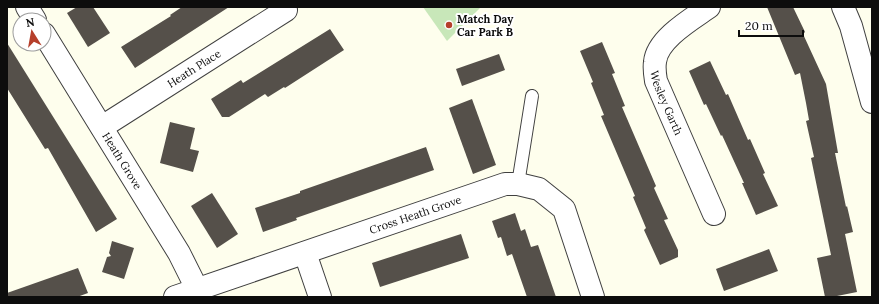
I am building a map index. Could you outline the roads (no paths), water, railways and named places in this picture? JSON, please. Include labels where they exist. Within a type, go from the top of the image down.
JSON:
[{"type":"street","name":"Wesley Garth","points":[[709,7],[678,29],[663,43],[655,61],[656,81],[714,214]]},
{"type":"street","points":[[843,7],[872,102]]},
{"type":"street","name":"Heath Place","points":[[102,127],[286,10]]},
{"type":"street","name":"Heath Grove","points":[[52,47],[179,253],[197,290]]},
{"type":"street","name":"Cross Heath Grove","points":[[175,297],[505,184],[518,184],[539,189],[564,209],[593,297]]},
{"type":"street","points":[[305,253],[320,297]]},
{"type":"lane","points":[[518,184],[532,96]]},
{"type":"place","name":"Match Day Car Park B","points":[[449,25]]}]
